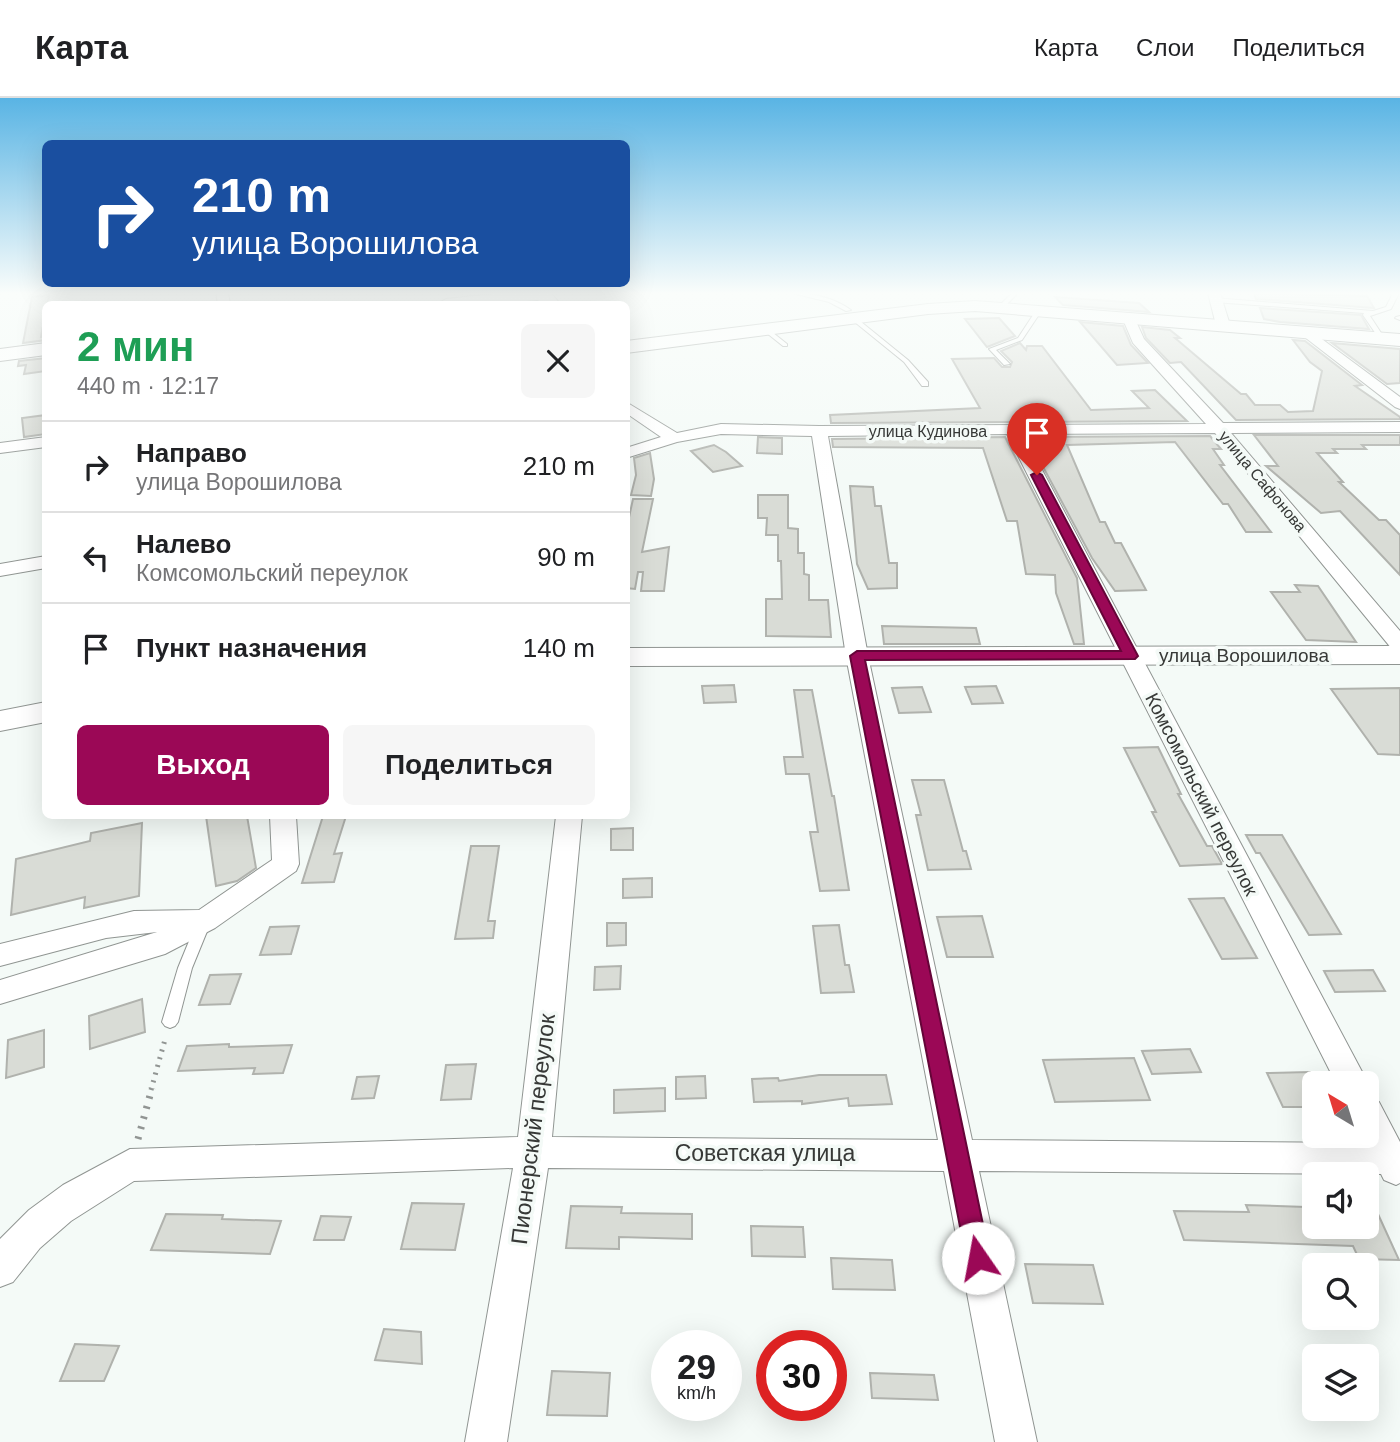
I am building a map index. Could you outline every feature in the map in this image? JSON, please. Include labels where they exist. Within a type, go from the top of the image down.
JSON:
[{"type":"street","name":"улица Сафонова","points":[[1152,356],[1218,427],[1400,644]]},
{"type":"street","points":[[1338,356],[1400,404]]},
{"type":"street","points":[[630,409],[674,438]]},
{"type":"street","name":"улица Кудинова","points":[[630,452],[674,438],[721,429],[819,431],[1400,427]]},
{"type":"street","name":"Комсомольский переулок","points":[[1013,430],[1346,1071]]},
{"type":"street","points":[[819,431],[857,656],[1016,1442]]},
{"type":"street","points":[[0,438],[42,433]]},
{"type":"street","points":[[0,448],[42,443]]},
{"type":"street","points":[[0,557],[42,551]]},
{"type":"street","points":[[0,570],[42,563]]},
{"type":"street","name":"улица Ворошилова","points":[[630,657],[1400,655]]},
{"type":"street","points":[[0,721],[42,713]]},
{"type":"street","points":[[0,992],[134,955],[205,921],[286,864],[282,819]]},
{"type":"street","name":"Пионерский переулок","points":[[486,1442],[533,1152],[569,819]]},
{"type":"street","points":[[0,955],[134,922],[205,921]]},
{"type":"street","points":[[1379,1133],[1397,1165]]},
{"type":"street","name":"Советская улица","points":[[130,1165],[533,1152],[957,1154],[1397,1165]]},
{"type":"street","points":[[0,1269],[10,1254],[44,1218],[88,1187],[130,1165]]},
{"type":"lane","points":[[901,356],[925,384]]},
{"type":"lane","points":[[998,356],[1006,364]]},
{"type":"lane","points":[[170,1022],[185,968],[205,921]]},
{"type":"path","points":[[130,1165],[170,1022]]},
{"type":"building","points":[[1006,356],[1049,356],[1091,410],[1149,408],[1132,391],[1155,390],[1187,421],[831,423],[830,415],[980,408],[952,359],[994,358],[1002,367],[1010,367],[1012,362]]},
{"type":"building","points":[[1109,356],[1141,356],[1148,363],[1117,365]]},
{"type":"building","points":[[1163,356],[1196,356],[1241,394],[1246,394],[1255,405],[1280,405],[1288,412],[1313,411],[1322,371],[1305,356],[1324,356],[1362,385],[1355,386],[1400,419],[1236,420],[1181,362],[1170,363]]},
{"type":"building","points":[[1349,356],[1400,356],[1400,383],[1387,384]]},
{"type":"building","points":[[42,358],[42,372],[24,374],[26,365],[18,366],[19,361]]},
{"type":"building","points":[[42,416],[42,435],[24,437],[22,418]]},
{"type":"building","points":[[1254,435],[1400,435],[1400,445],[1362,445],[1366,449],[1333,449],[1337,453],[1317,453],[1343,482],[1339,482],[1379,520],[1386,520],[1400,535],[1400,575],[1340,511],[1321,513],[1266,466],[1278,466]]},
{"type":"building","points":[[1210,436],[1221,449],[1213,449],[1224,465],[1220,465],[1271,532],[1246,532],[1228,504],[1223,504],[1175,442],[1067,445],[1100,522],[1105,522],[1115,543],[1121,543],[1146,590],[1115,591],[1092,558],[1027,437]]},
{"type":"building","points":[[758,437],[782,438],[782,454],[757,453]]},
{"type":"building","points":[[1005,437],[1077,578],[1084,644],[1074,644],[1056,593],[1055,575],[1026,574],[1017,521],[1007,521],[983,448],[833,447],[832,439]]},
{"type":"building","points":[[714,445],[742,466],[713,472],[691,451]]},
{"type":"building","points":[[650,453],[654,479],[651,496],[631,495],[636,475],[634,458]]},
{"type":"building","points":[[850,486],[873,487],[875,506],[881,506],[889,563],[897,563],[897,588],[868,589],[857,564]]},
{"type":"building","points":[[758,495],[788,495],[788,528],[798,529],[798,553],[804,553],[804,574],[809,575],[809,600],[828,600],[831,637],[766,636],[766,599],[782,599],[781,561],[778,561],[778,535],[766,535],[767,518],[758,518]]},
{"type":"building","points":[[633,499],[653,499],[642,552],[669,547],[664,591],[641,591],[643,572],[638,572],[635,589],[630,588],[630,513]]},
{"type":"building","points":[[1295,585],[1318,586],[1356,642],[1306,640],[1271,592],[1300,592]]},
{"type":"building","points":[[882,626],[976,628],[980,644],[884,644]]},
{"type":"building","points":[[734,685],[736,702],[704,703],[702,686]]},
{"type":"building","points":[[996,686],[1003,703],[972,704],[965,687]]},
{"type":"building","points":[[922,687],[931,712],[899,713],[892,688]]},
{"type":"building","points":[[1400,688],[1400,755],[1378,754],[1331,689]]},
{"type":"building","points":[[794,690],[812,690],[834,796],[849,890],[820,891],[810,832],[818,832],[809,774],[786,774],[784,757],[803,757]]},
{"type":"building","points":[[1158,747],[1181,794],[1178,794],[1207,846],[1212,846],[1222,864],[1180,866],[1152,812],[1156,812],[1124,748]]},
{"type":"building","points":[[912,780],[944,780],[963,851],[966,851],[971,869],[928,870],[916,815],[921,815]]},
{"type":"building","points":[[206,819],[248,819],[256,868],[237,881],[216,886]]},
{"type":"building","points":[[322,819],[345,819],[334,854],[342,853],[334,882],[302,883]]},
{"type":"building","points":[[142,823],[139,896],[84,908],[85,897],[11,915],[16,859],[90,841],[91,833]]},
{"type":"building","points":[[633,828],[633,850],[611,850],[611,829]]},
{"type":"building","points":[[1246,835],[1282,835],[1341,934],[1309,935],[1260,853],[1256,853]]},
{"type":"building","points":[[471,846],[499,846],[488,921],[495,921],[493,938],[455,939]]},
{"type":"building","points":[[652,878],[652,897],[623,898],[623,879]]},
{"type":"building","points":[[1224,898],[1257,958],[1222,959],[1189,899]]},
{"type":"building","points":[[982,916],[993,957],[947,957],[937,917]]},
{"type":"building","points":[[607,923],[626,923],[626,945],[607,946]]},
{"type":"building","points":[[839,925],[845,965],[849,965],[854,992],[821,993],[813,926]]},
{"type":"building","points":[[299,926],[291,954],[260,955],[270,927]]},
{"type":"building","points":[[621,966],[620,989],[594,990],[595,967]]},
{"type":"building","points":[[1373,970],[1385,991],[1335,992],[1324,971]]},
{"type":"building","points":[[241,974],[230,1004],[199,1005],[210,975]]},
{"type":"building","points":[[142,999],[145,1032],[90,1049],[89,1016]]},
{"type":"building","points":[[44,1030],[44,1067],[6,1078],[8,1040]]},
{"type":"building","points":[[229,1044],[229,1047],[292,1045],[283,1073],[253,1074],[255,1068],[178,1071],[187,1046]]},
{"type":"building","points":[[1190,1049],[1201,1072],[1152,1074],[1142,1051]]},
{"type":"building","points":[[1134,1058],[1150,1100],[1055,1102],[1043,1060]]},
{"type":"building","points":[[476,1064],[471,1099],[441,1100],[446,1065]]},
{"type":"building","points":[[1302,1072],[1302,1107],[1283,1107],[1267,1073]]},
{"type":"building","points":[[819,1075],[886,1075],[892,1104],[849,1106],[848,1098],[802,1104],[802,1101],[754,1102],[752,1079],[778,1078],[779,1081]]},
{"type":"building","points":[[379,1076],[374,1098],[352,1099],[357,1077]]},
{"type":"building","points":[[705,1076],[706,1098],[676,1099],[676,1077]]},
{"type":"building","points":[[665,1088],[665,1111],[614,1113],[614,1090]]},
{"type":"building","points":[[412,1203],[464,1204],[455,1250],[401,1249]]},
{"type":"building","points":[[1246,1205],[1302,1207],[1302,1239],[1379,1239],[1379,1216],[1399,1260],[1379,1260],[1379,1253],[1356,1253],[1353,1246],[1184,1240],[1174,1211],[1249,1212]]},
{"type":"building","points":[[571,1206],[622,1207],[621,1213],[692,1214],[692,1239],[619,1237],[619,1249],[566,1248]]},
{"type":"building","points":[[166,1214],[223,1215],[222,1219],[281,1221],[270,1254],[151,1250]]},
{"type":"building","points":[[321,1216],[351,1217],[344,1240],[314,1240]]},
{"type":"building","points":[[751,1226],[803,1227],[805,1257],[752,1256]]},
{"type":"building","points":[[831,1258],[892,1260],[895,1290],[833,1289]]},
{"type":"building","points":[[1025,1264],[1093,1265],[1103,1304],[1033,1303]]},
{"type":"building","points":[[384,1329],[421,1332],[422,1364],[375,1360]]},
{"type":"building","points":[[75,1344],[119,1346],[104,1381],[60,1381]]},
{"type":"building","points":[[552,1371],[610,1373],[607,1416],[547,1415]]},
{"type":"building","points":[[870,1373],[934,1375],[938,1400],[872,1398]]},
{"type":"route","points":[[978,1258],[857,656],[1130,656],[1037,475]]}]
